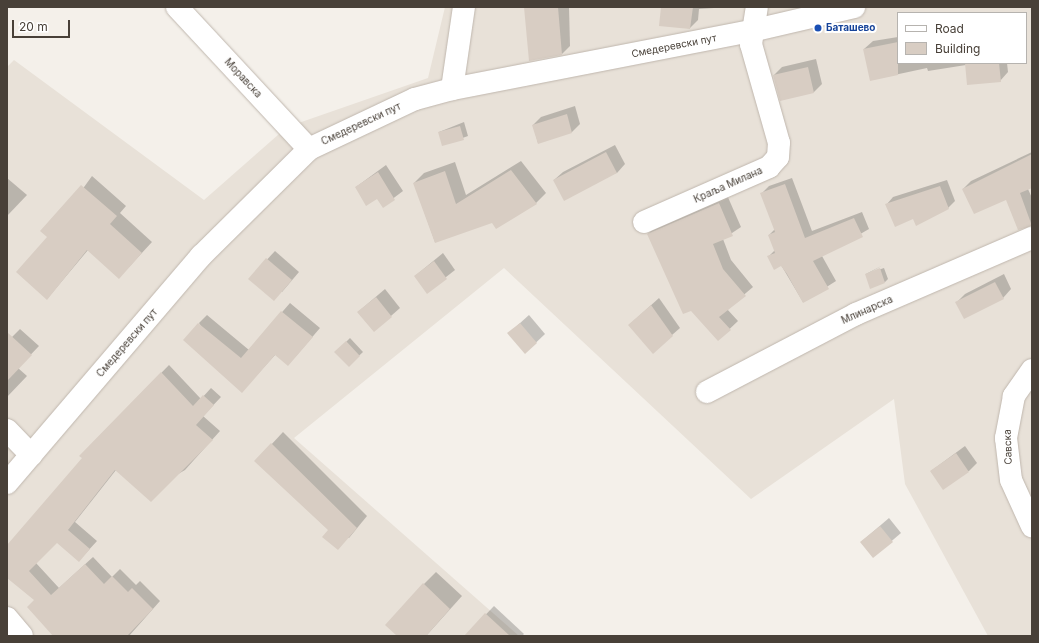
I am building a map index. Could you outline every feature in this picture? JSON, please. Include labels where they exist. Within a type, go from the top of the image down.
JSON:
[{"type":"street","name":"Моравска","points":[[177,7],[309,149]]},
{"type":"street","points":[[452,89],[464,7]]},
{"type":"street","name":"Краља Милана","points":[[644,222],[769,167],[778,157],[779,143],[751,44],[751,31],[757,7]]},
{"type":"street","name":"Смедеревски пут","points":[[7,483],[201,256],[309,149],[415,99],[452,89],[751,31],[854,7]]},
{"type":"street","name":"Млинарска","points":[[707,392],[856,314],[1032,238]]},
{"type":"street","name":"Савска","points":[[1032,370],[1014,396],[1006,438],[1012,480],[1032,526]]},
{"type":"street","points":[[7,430],[30,455]]},
{"type":"street","points":[[7,618],[22,636]]},
{"type":"shaded area","points":[[445,7],[1032,7],[1032,636],[988,636],[905,484],[894,399],[751,499],[504,268],[294,438],[519,636],[7,636],[7,67],[14,60],[204,200],[287,127],[428,78]]},
{"type":"building","points":[[524,7],[558,7],[562,55],[529,61]]},
{"type":"building","points":[[661,7],[693,7],[690,29],[659,26]]},
{"type":"building","points":[[897,42],[898,75],[870,81],[863,49]]},
{"type":"building","points":[[965,64],[999,64],[1001,82],[967,85]]},
{"type":"building","points":[[808,67],[814,93],[780,101],[773,75]]},
{"type":"building","points":[[567,114],[572,133],[538,144],[532,125]]},
{"type":"building","points":[[460,126],[464,140],[442,146],[438,132]]},
{"type":"building","points":[[606,152],[617,173],[564,201],[553,180]]},
{"type":"building","points":[[1032,154],[1032,188],[1020,193],[1032,226],[1018,230],[1006,200],[974,214],[962,189]]},
{"type":"building","points":[[511,170],[537,204],[496,229],[492,223],[435,243],[413,183],[445,171],[456,204]]},
{"type":"building","points":[[378,172],[395,200],[383,208],[377,199],[366,206],[355,187]]},
{"type":"building","points":[[785,184],[805,238],[854,218],[863,237],[813,261],[829,289],[803,303],[781,266],[774,270],[767,256],[775,253],[768,235],[775,232],[760,193]]},
{"type":"building","points":[[81,185],[117,216],[110,224],[142,253],[119,279],[87,250],[47,300],[16,272],[47,237],[40,231]]},
{"type":"building","points":[[940,186],[949,209],[916,226],[913,219],[895,227],[885,204]]},
{"type":"building","points":[[719,203],[733,236],[713,244],[723,269],[746,296],[719,317],[731,330],[718,341],[691,311],[683,314],[647,234]]},
{"type":"building","points":[[266,258],[292,280],[274,301],[248,279]]},
{"type":"building","points":[[434,261],[447,279],[427,294],[414,276]]},
{"type":"building","points":[[880,268],[885,283],[870,289],[865,274]]},
{"type":"building","points":[[995,282],[1004,299],[964,319],[955,302]]},
{"type":"building","points":[[376,297],[392,317],[374,332],[357,312]]},
{"type":"building","points":[[651,305],[673,336],[653,354],[628,325]]},
{"type":"building","points":[[281,311],[313,337],[288,366],[275,355],[242,393],[183,340],[198,323],[241,358]]},
{"type":"building","points":[[520,323],[537,343],[525,354],[507,333]]},
{"type":"building","points":[[7,332],[32,355],[7,381]]},
{"type":"building","points":[[346,341],[360,356],[349,367],[334,352]]},
{"type":"building","points":[[161,372],[193,406],[203,395],[214,405],[196,425],[213,440],[151,502],[115,470],[68,530],[90,549],[79,562],[57,543],[29,571],[51,595],[85,564],[104,584],[112,576],[128,592],[132,588],[153,609],[127,636],[53,636],[27,607],[34,600],[7,578],[7,545],[82,458],[79,456]]},
{"type":"building","points":[[271,443],[357,528],[338,550],[322,537],[328,530],[254,461]]},
{"type":"building","points":[[956,453],[969,472],[943,490],[930,471]]},
{"type":"building","points":[[880,526],[893,542],[873,558],[860,542]]},
{"type":"building","points":[[423,583],[450,609],[426,636],[397,636],[385,625]]},
{"type":"building","points":[[485,613],[510,636],[464,636]]},
{"type":"place","name":"Баташево","points":[[818,28]]}]
